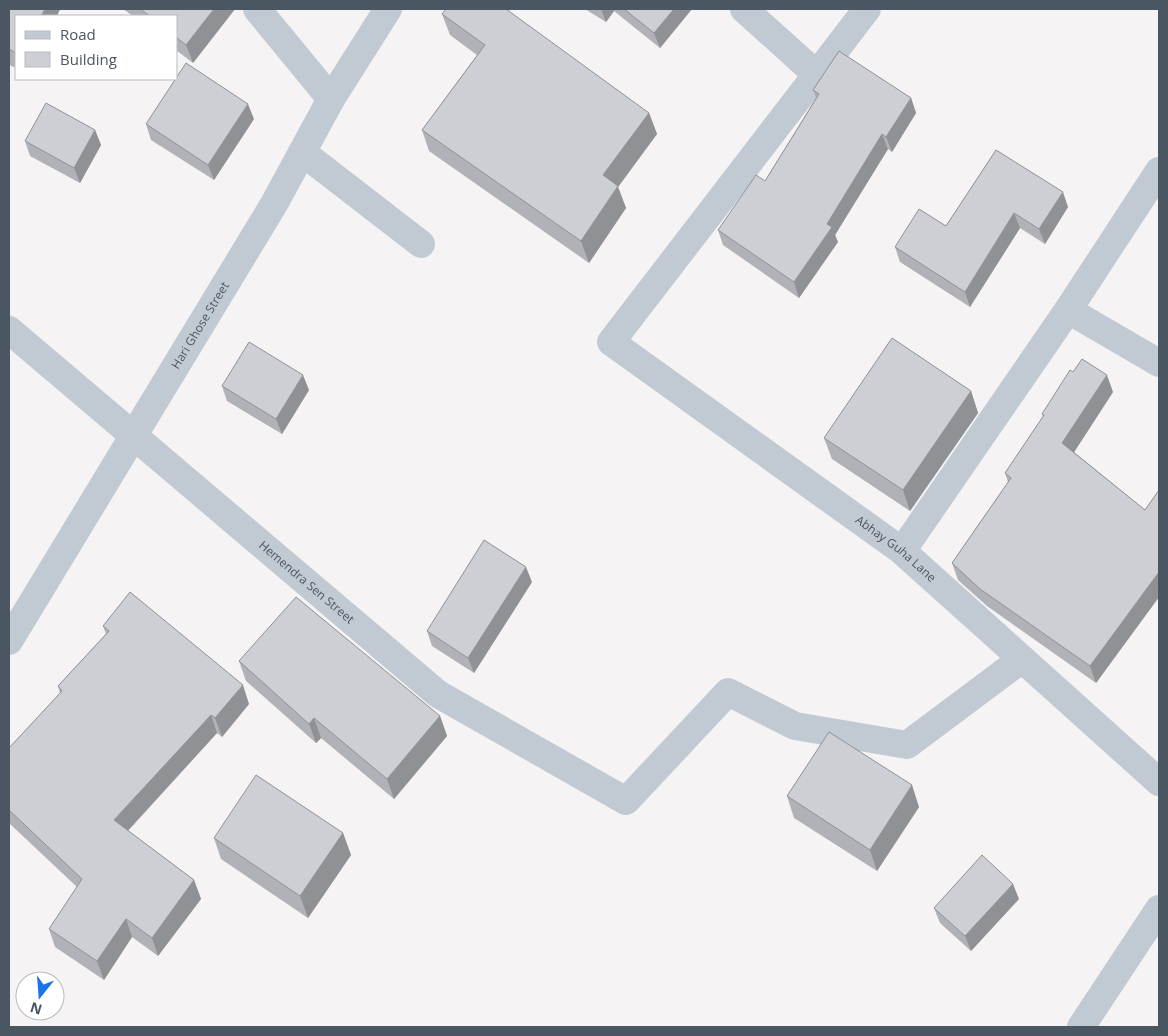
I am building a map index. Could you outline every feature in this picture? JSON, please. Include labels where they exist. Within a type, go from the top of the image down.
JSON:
[{"type":"street","points":[[257,9],[330,99]]},
{"type":"street","name":"Hari Ghose Street","points":[[9,641],[274,204],[330,99],[388,9]]},
{"type":"street","points":[[744,9],[816,74],[867,9]]},
{"type":"street","name":"Abhay Guha Lane","points":[[816,74],[611,342],[902,551],[1159,782]]},
{"type":"street","points":[[302,152],[421,244]]},
{"type":"street","points":[[902,551],[1068,310],[1151,198],[1159,171]]},
{"type":"street","points":[[1068,310],[1159,363]]},
{"type":"street","name":"Hemendra Sen Street","points":[[9,330],[438,694],[626,801],[728,692],[794,726],[907,745],[1022,659]]},
{"type":"street","points":[[1082,1027],[1159,909]]},
{"type":"building","points":[[9,9],[45,9],[42,15],[15,15],[15,52],[9,49]]},
{"type":"building","points":[[140,9],[214,9],[186,45],[178,39],[178,15],[149,15]]},
{"type":"building","points":[[446,9],[506,9],[649,113],[603,175],[618,186],[581,241],[422,130],[485,45],[442,14]]},
{"type":"building","points":[[624,9],[674,9],[654,33]]},
{"type":"building","points":[[839,51],[911,98],[886,137],[882,134],[827,224],[832,227],[794,282],[718,230],[756,175],[765,181],[819,94],[813,90]]},
{"type":"building","points":[[186,63],[248,104],[208,165],[146,124],[175,80],[178,80],[178,75]]},
{"type":"building","points":[[46,103],[95,130],[74,168],[25,141]]},
{"type":"building","points":[[996,150],[1063,192],[1039,229],[1014,213],[965,292],[895,247],[919,209],[946,226]]},
{"type":"building","points":[[892,338],[971,391],[903,490],[824,438]]},
{"type":"building","points":[[249,342],[303,375],[276,419],[222,386]]},
{"type":"building","points":[[1082,359],[1107,375],[1062,443],[1145,510],[1159,490],[1159,572],[1090,666],[980,589],[952,563],[1011,478],[1005,473],[1044,415],[1042,414],[1070,370],[1073,372]]},
{"type":"building","points":[[484,540],[526,567],[468,658],[427,631]]},
{"type":"building","points":[[130,592],[243,685],[215,718],[211,715],[114,820],[194,880],[152,938],[126,919],[97,961],[49,929],[82,879],[9,810],[9,748],[62,691],[58,686],[109,631],[103,626]]},
{"type":"building","points":[[296,597],[440,716],[387,779],[314,718],[309,724],[239,661]]},
{"type":"building","points":[[829,732],[912,785],[870,850],[787,796]]},
{"type":"building","points":[[256,775],[343,833],[300,896],[214,838]]},
{"type":"building","points":[[982,855],[1013,884],[965,936],[934,908]]}]
